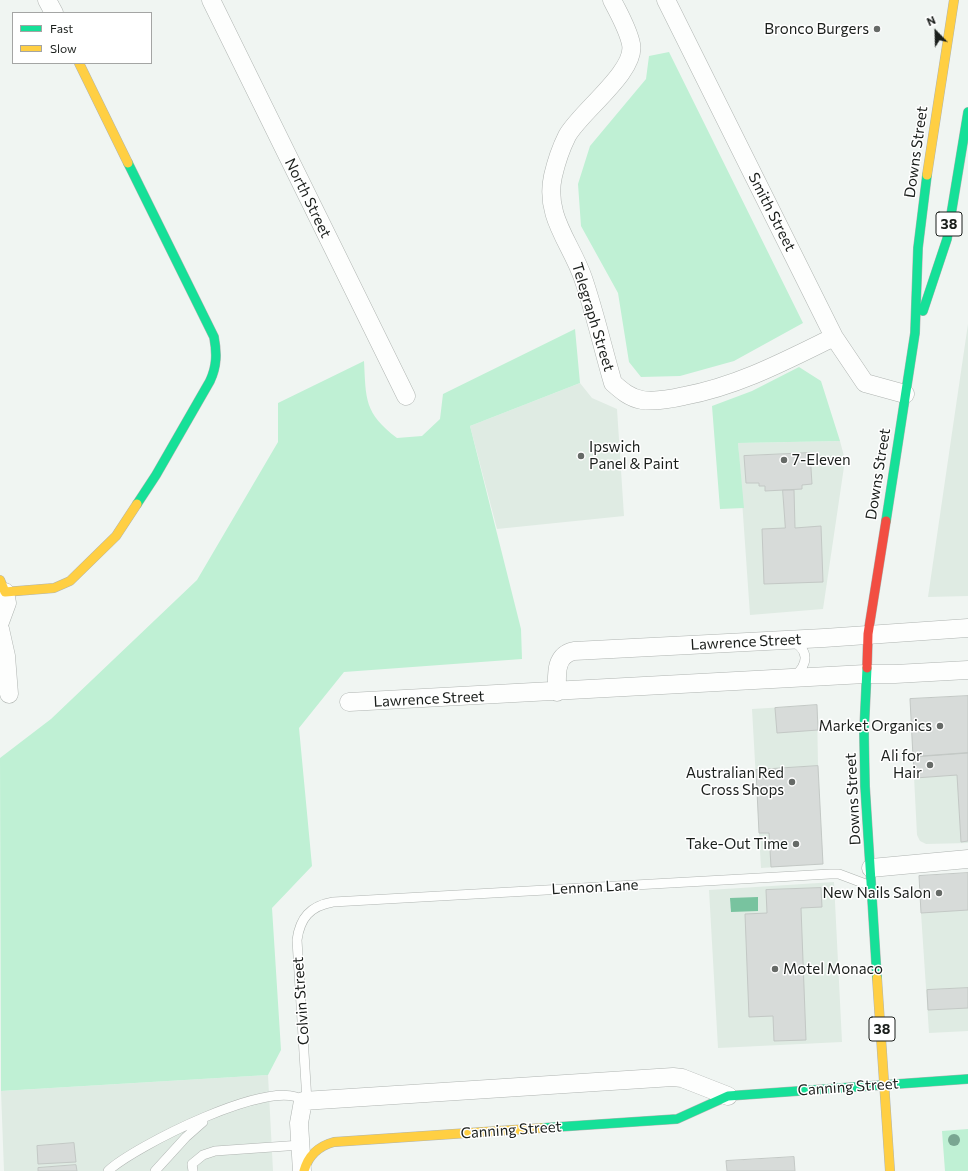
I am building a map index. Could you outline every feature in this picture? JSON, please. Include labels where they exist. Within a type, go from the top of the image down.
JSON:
[{"type":"main road","name":"Downs Street","points":[[890,1171],[864,732],[865,674],[868,634],[915,333],[918,248],[932,136],[954,0]]},
{"type":"main road","points":[[3,586],[54,588],[70,581],[116,536],[156,475],[206,388],[216,369],[218,358],[214,337],[79,64]]},
{"type":"main road","name":"Downs Street","points":[[915,333],[947,239],[968,112]]},
{"type":"main road","name":"Canning Street","points":[[303,1171],[308,1160],[316,1150],[324,1145],[334,1142],[677,1119],[728,1096],[968,1079]]},
{"type":"street","points":[[47,0],[53,12]]},
{"type":"street","name":"North Street","points":[[210,0],[406,396]]},
{"type":"street","name":"Telegraph Street","points":[[612,0],[632,45],[628,64],[581,117],[567,136],[553,176],[550,196],[557,224],[577,263],[583,280],[613,383],[626,394],[642,400],[661,400],[698,394],[755,376],[834,337]]},
{"type":"street","name":"Smith Street","points":[[666,0],[834,337],[865,383],[905,394]]},
{"type":"street","points":[[0,622],[7,603],[3,586]]},
{"type":"street","name":"Lawrence Street","points":[[557,692],[557,671],[560,660],[565,654],[572,651],[790,640],[968,628]]},
{"type":"street","points":[[0,629],[6,656],[9,694]]},
{"type":"street","name":"Lawrence Street","points":[[349,702],[557,692],[865,674],[968,670]]},
{"type":"street","points":[[871,868],[968,859]]},
{"type":"street","name":"Canning Street","points":[[305,1101],[674,1077],[682,1078],[728,1096]]},
{"type":"street","name":"Colvin Street","points":[[303,1171],[300,1124],[305,1101]]},
{"type":"lane","points":[[790,640],[801,648],[805,659],[803,667],[793,678]]},
{"type":"lane","name":"Lennon Lane","points":[[316,907],[333,902],[830,874],[839,874],[872,886]]},
{"type":"lane","name":"Colvin Street","points":[[305,1101],[297,947],[302,921],[307,913],[316,907]]},
{"type":"lane","points":[[108,1171],[137,1150],[224,1109],[243,1102],[270,1096],[293,1096],[305,1101]]},
{"type":"lane","points":[[155,1171],[196,1127],[224,1109]]},
{"type":"lane","points":[[193,1171],[192,1164],[195,1161],[212,1152],[301,1145]]},
{"type":"shaded area","points":[[669,52],[803,323],[734,361],[680,376],[641,377],[629,362],[618,293],[581,226],[578,184],[590,146],[646,79],[649,56]]},
{"type":"shaded area","points":[[968,324],[968,596],[928,597],[953,426]]},
{"type":"shaded area","points":[[575,329],[580,383],[470,426],[521,629],[522,659],[344,672],[299,728],[312,866],[272,908],[281,1050],[268,1075],[1,1091],[0,758],[51,719],[197,580],[278,442],[278,403],[364,361],[365,386],[369,404],[378,421],[397,438],[422,436],[440,419],[443,394]]},
{"type":"shaded area","points":[[799,367],[821,381],[840,441],[738,443],[744,508],[720,509],[712,406],[752,391]]},
{"type":"shaded area","points":[[580,383],[592,398],[617,409],[624,516],[497,529],[470,426]]},
{"type":"shaded area","points":[[840,441],[845,460],[823,609],[750,615],[738,443]]},
{"type":"shaded area","points":[[968,696],[968,843],[926,844],[920,841],[917,835],[910,699]]},
{"type":"shaded area","points":[[817,705],[818,766],[823,864],[761,868],[752,709]]},
{"type":"shaded area","points":[[968,873],[968,1031],[929,1033],[921,913]]},
{"type":"shaded area","points":[[834,882],[842,1042],[718,1048],[709,890]]},
{"type":"shaded area","points":[[758,897],[758,911],[731,912],[730,898]]},
{"type":"shaded area","points":[[268,1075],[273,1171],[4,1171],[1,1091]]},
{"type":"shaded area","points":[[968,1129],[968,1171],[945,1171],[942,1131]]},
{"type":"building","points":[[810,453],[812,484],[802,485],[802,489],[765,491],[765,486],[759,486],[759,483],[746,483],[744,456]]},
{"type":"building","points":[[783,490],[794,490],[795,528],[821,526],[823,582],[764,584],[762,529],[785,528]]},
{"type":"building","name":"Market Organics","points":[[968,696],[968,753],[913,757],[910,699]]},
{"type":"building","points":[[817,705],[818,730],[777,733],[775,708]]},
{"type":"building","points":[[968,753],[968,841],[961,842],[957,775],[915,778],[913,757]]},
{"type":"building","points":[[818,766],[823,864],[771,867],[769,833],[759,833],[756,770]]},
{"type":"building","points":[[968,873],[968,910],[921,913],[919,876]]},
{"type":"building","name":"Motel Monaco","points":[[821,888],[822,907],[801,908],[806,1040],[774,1041],[773,1016],[749,1017],[745,914],[767,913],[766,890]]},
{"type":"building","points":[[968,988],[968,1008],[928,1010],[927,990]]},
{"type":"building","points":[[74,1143],[76,1162],[38,1164],[37,1146]]},
{"type":"building","points":[[794,1157],[795,1171],[727,1171],[726,1161]]},
{"type":"building","points":[[76,1165],[77,1171],[38,1171],[38,1168]]},
{"type":"traffic: fast","points":[[923,311],[947,239],[968,112]]},
{"type":"traffic: fast","points":[[128,163],[214,337],[216,349],[215,365],[210,381],[156,475],[137,504]]},
{"type":"traffic: fast","points":[[886,521],[915,333],[918,248],[927,175]]},
{"type":"traffic: fast","points":[[867,668],[864,732],[865,786],[877,978]]},
{"type":"traffic: fast","points":[[542,1128],[677,1119],[728,1096],[968,1079]]},
{"type":"traffic: slow","points":[[927,175],[954,0]]},
{"type":"traffic: slow","points":[[79,64],[128,163]]},
{"type":"traffic: slow","points":[[0,580],[5,592],[54,588],[70,581],[116,536],[137,504]]},
{"type":"traffic: slow","points":[[877,978],[890,1171]]},
{"type":"traffic: slow","points":[[304,1171],[308,1161],[315,1152],[334,1142],[542,1128]]},
{"type":"traffic: jam","points":[[867,668],[868,634],[886,521]]},
{"type":"place","name":"Bronco Burgers","points":[[877,29]]},
{"type":"place","name":"Ipswich Panel & Paint","points":[[581,456]]},
{"type":"place","name":"7-Eleven","points":[[784,460]]},
{"type":"place","name":"Market Organics","points":[[940,726]]},
{"type":"place","name":"Ali for Hair","points":[[930,765]]},
{"type":"place","name":"Australian Red Cross Shops","points":[[792,782]]},
{"type":"place","name":"Take-Out Time","points":[[796,844]]},
{"type":"place","name":"New Nails Salon","points":[[939,893]]},
{"type":"place","name":"Motel Monaco","points":[[775,969]]}]
